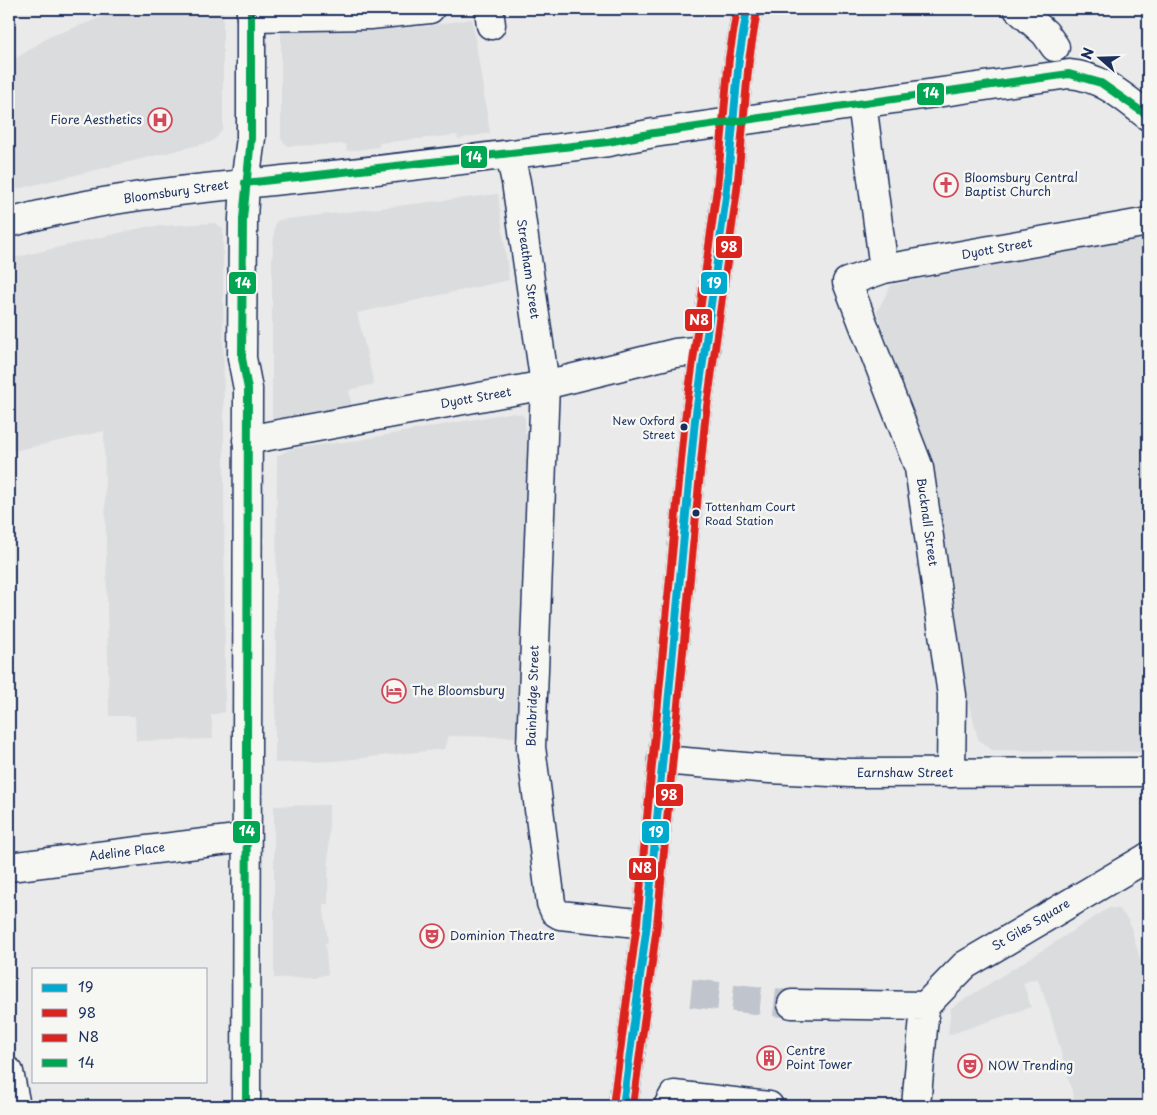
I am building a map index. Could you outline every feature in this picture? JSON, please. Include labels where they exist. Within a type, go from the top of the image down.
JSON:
[{"type":"street","points":[[246,1106],[245,838],[248,389],[242,358],[245,184],[251,138],[251,13],[370,15],[430,9]]},
{"type":"street","points":[[623,1106],[647,924],[684,526],[727,189],[732,122],[747,9]]},
{"type":"street","points":[[1018,9],[1045,33],[1055,47]]},
{"type":"street","name":"Bloomsbury Street","points":[[9,223],[72,208],[174,190],[510,155],[1069,74],[1085,76],[1098,81],[1148,116]]},
{"type":"street","points":[[862,103],[884,269]]},
{"type":"street","name":"Streatham Street","points":[[510,155],[516,182],[545,385]]},
{"type":"street","name":"Dyott Street","points":[[847,282],[884,269],[1148,222]]},
{"type":"street","name":"Bucknall Street","points":[[847,282],[919,468],[952,695],[951,773]]},
{"type":"street","name":"Dyott Street","points":[[247,440],[545,385],[675,353],[705,350]]},
{"type":"street","name":"Bainbridge Street","points":[[545,385],[531,747],[551,903],[554,912],[560,915],[647,924]]},
{"type":"street","name":"Earnshaw Street","points":[[662,760],[770,769],[850,773],[1148,772]]},
{"type":"street","name":"Adeline Place","points":[[9,867],[245,838]]},
{"type":"street","points":[[1148,857],[1148,863]]},
{"type":"street","name":"St Giles Square","points":[[925,1006],[965,965],[1148,857]]},
{"type":"street","points":[[792,1004],[925,1006],[916,1106]]},
{"type":"street","points":[[9,1072],[16,1106]]},
{"type":"street","points":[[668,1106],[674,1095],[769,1106]]},
{"type":"shaded area","points":[[124,9],[223,9],[223,128],[211,142],[9,191],[9,63],[49,37]]},
{"type":"shaded area","points":[[472,19],[490,133],[458,139],[457,135],[379,143],[379,147],[347,151],[346,144],[288,146],[281,139],[281,31],[380,30],[428,26]]},
{"type":"shaded area","points":[[498,194],[509,280],[357,313],[374,384],[349,390],[352,409],[277,420],[272,419],[272,261],[275,223],[279,220]]},
{"type":"shaded area","points":[[216,223],[223,229],[225,712],[211,715],[213,739],[136,741],[135,716],[109,716],[104,431],[9,452],[9,259],[145,227]]},
{"type":"shaded area","points":[[1148,235],[1148,752],[992,750],[978,739],[964,684],[924,449],[877,312],[891,285]]},
{"type":"shaded area","points":[[509,413],[521,414],[525,418],[525,434],[528,434],[518,737],[448,736],[444,749],[334,761],[275,763],[277,456],[290,449],[359,440]]},
{"type":"shaded area","points":[[329,805],[328,904],[323,904],[328,942],[325,943],[328,974],[316,977],[274,978],[274,806]]},
{"type":"shaded area","points":[[1109,908],[1119,909],[1129,921],[1148,986],[1148,1106],[1076,1106],[1049,1009],[1037,978],[1023,983],[1031,1007],[948,1035],[951,1008]]},
{"type":"tunnel","points":[[691,993],[792,1004]]},
{"type":"transit line","name":"14","points":[[246,1106],[248,389],[242,358],[243,219],[251,138],[251,9]]},
{"type":"transit line","name":"N8","points":[[613,1105],[637,923],[685,419],[717,188],[729,58],[737,9]]},
{"type":"transit line","name":"19","points":[[623,1106],[647,924],[695,420],[727,189],[739,59],[747,9]]},
{"type":"transit line","name":"98","points":[[633,1106],[657,925],[705,421],[737,190],[749,60],[757,11]]},
{"type":"transit line","name":"14","points":[[245,183],[608,142],[654,133],[1069,74],[1101,83],[1148,116]]},
{"type":"place","name":"Fiore Aesthetics","points":[[160,120]]},
{"type":"place","name":"Bloomsbury Central Baptist Church","points":[[946,185]]},
{"type":"place","name":"New Oxford Street","points":[[684,427]]},
{"type":"place","name":"Tottenham Court Road Station","points":[[696,513]]},
{"type":"place","name":"The Bloomsbury","points":[[394,691]]},
{"type":"place","name":"Dominion Theatre","points":[[432,936]]},
{"type":"place","name":"Centre Point Tower","points":[[769,1058]]},
{"type":"place","name":"NOW Trending","points":[[970,1066]]}]
